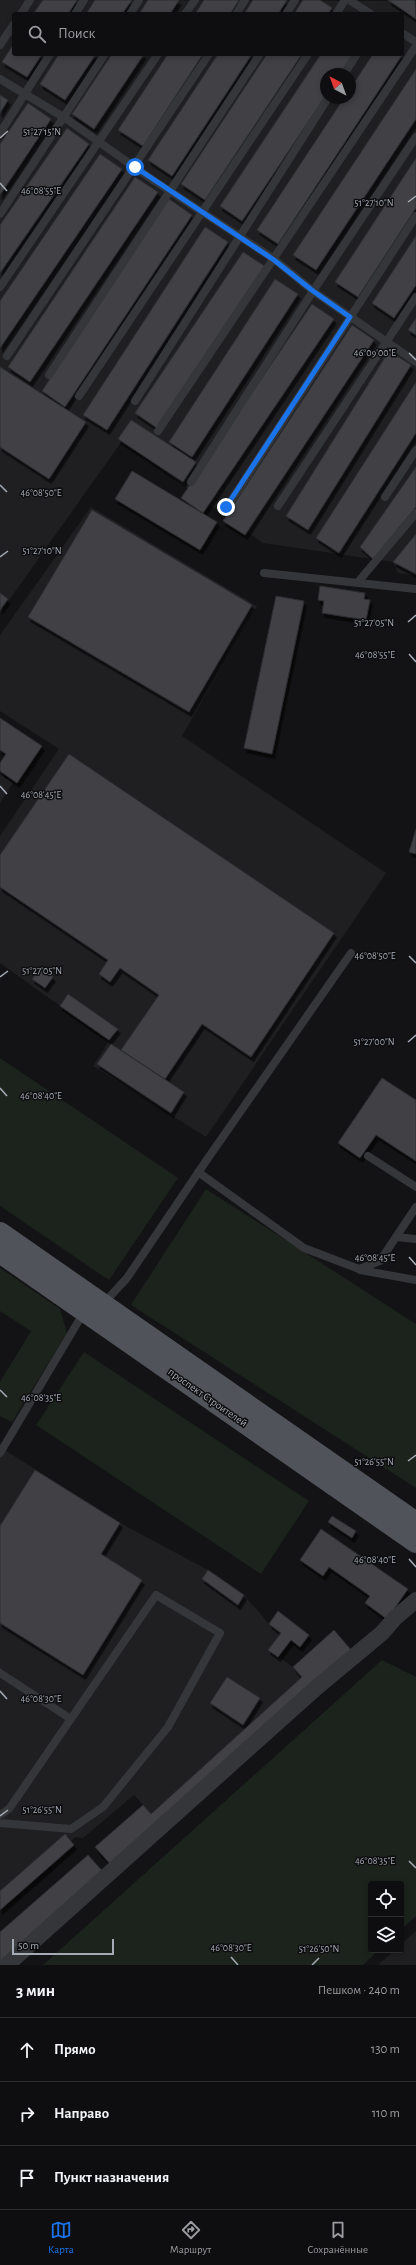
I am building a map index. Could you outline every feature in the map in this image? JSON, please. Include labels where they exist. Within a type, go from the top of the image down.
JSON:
[{"type":"main road","name":"проспект Строителей","points":[[0,1233],[94,1308],[416,1542]]},
{"type":"main road","name":"проспект Строителей","points":[[0,1252],[94,1308],[416,1523]]},
{"type":"street","points":[[6,1965],[316,1688],[382,1633],[395,1618],[416,1600]]},
{"type":"lane","points":[[22,12],[30,0]]},
{"type":"lane","points":[[76,12],[84,0]]},
{"type":"lane","points":[[131,12],[139,0]]},
{"type":"lane","points":[[186,12],[195,0]]},
{"type":"lane","points":[[237,12],[245,0]]},
{"type":"lane","points":[[287,12],[295,0]]},
{"type":"lane","points":[[337,12],[345,0]]},
{"type":"lane","points":[[349,0],[368,12]]},
{"type":"lane","points":[[0,45],[12,27]]},
{"type":"lane","points":[[404,34],[416,42]]},
{"type":"lane","points":[[158,431],[416,46]]},
{"type":"lane","points":[[0,133],[49,56]]},
{"type":"lane","points":[[0,214],[65,118],[104,56]]},
{"type":"lane","points":[[0,287],[157,56]]},
{"type":"lane","points":[[6,356],[135,167],[208,56]]},
{"type":"lane","points":[[50,375],[259,56]]},
{"type":"lane","points":[[79,396],[307,56]]},
{"type":"lane","points":[[348,68],[356,56]]},
{"type":"lane","points":[[0,79],[65,118],[98,143],[239,236],[274,260],[313,291],[416,362]]},
{"type":"lane","points":[[136,401],[239,236],[324,104]]},
{"type":"lane","points":[[191,482],[313,291],[416,137]]},
{"type":"lane","points":[[226,507],[416,216]]},
{"type":"lane","points":[[278,506],[416,297]]},
{"type":"lane","points":[[385,497],[416,450]]},
{"type":"lane","points":[[358,582],[416,513]]},
{"type":"lane","points":[[264,573],[414,586]]},
{"type":"lane","points":[[0,1453],[94,1308],[127,1278],[198,1172],[351,953]]},
{"type":"lane","points":[[368,1156],[416,1187]]},
{"type":"lane","points":[[198,1172],[304,1248],[359,1269],[416,1280]]},
{"type":"lane","points":[[359,1269],[380,1261],[416,1207]]},
{"type":"lane","points":[[396,1237],[416,1239]]},
{"type":"lane","points":[[0,1815],[9,1809],[156,1595],[220,1632],[168,1727],[103,1807],[71,1829],[0,1823]]},
{"type":"lane","points":[[0,1673],[71,1719]]},
{"type":"shaded area","points":[[0,0],[416,1],[416,576],[398,573],[393,562],[263,543],[122,441],[0,613]]},
{"type":"shaded area","points":[[91,507],[257,606],[182,736],[386,873],[206,1137],[93,1066],[109,1041],[0,963],[0,836],[59,749],[0,711],[0,635]]},
{"type":"shaded area","points":[[0,774],[13,783],[0,803]]},
{"type":"shaded area","points":[[0,1058],[178,1178],[109,1280],[0,1206]]},
{"type":"shaded area","points":[[206,1189],[416,1324],[416,1488],[131,1305]]},
{"type":"shaded area","points":[[0,1268],[60,1309],[67,1333],[12,1422],[0,1416],[0,1382],[31,1331],[0,1311]]},
{"type":"shaded area","points":[[84,1352],[309,1501],[261,1574],[36,1425]]},
{"type":"shaded area","points":[[0,1447],[120,1523],[208,1570],[244,1595],[269,1624],[281,1633],[269,1650],[293,1667],[302,1677],[151,1814],[134,1795],[83,1838],[75,1837],[71,1841],[65,1834],[0,1891]]},
{"type":"shaded area","points":[[382,1660],[416,1677],[416,1916],[404,1927],[404,1881],[368,1881],[368,1953],[376,1953],[363,1965],[43,1965]]},
{"type":"shaded area","points":[[416,1931],[416,1965],[378,1965],[392,1953],[404,1953],[404,1941]]},
{"type":"building","points":[[43,0],[77,0],[69,12],[34,12]]},
{"type":"building","points":[[95,0],[132,0],[123,12],[87,12]]},
{"type":"building","points":[[148,0],[179,0],[171,12],[140,12]]},
{"type":"building","points":[[204,0],[239,0],[231,12],[196,12]]},
{"type":"building","points":[[253,0],[287,0],[279,12],[245,12]]},
{"type":"building","points":[[303,0],[320,0],[332,8],[329,12],[295,12]]},
{"type":"building","points":[[388,0],[415,0],[416,19]]},
{"type":"building","points":[[12,46],[12,56],[41,56],[27,77],[2,62]]},
{"type":"building","points":[[58,56],[95,56],[65,100],[40,84]]},
{"type":"building","points":[[111,56],[143,56],[94,129],[72,114]]},
{"type":"building","points":[[167,56],[202,56],[143,146],[118,130]]},
{"type":"building","points":[[217,56],[251,56],[172,176],[148,160]]},
{"type":"building","points":[[266,56],[301,56],[205,200],[181,184]]},
{"type":"building","points":[[320,56],[352,56],[344,68],[320,68],[320,104],[242,221],[220,206]]},
{"type":"building","points":[[372,56],[401,56],[278,244],[257,230],[340,104],[356,104],[356,80]]},
{"type":"building","points":[[416,69],[416,119],[316,270],[293,255]]},
{"type":"building","points":[[0,95],[8,100],[0,113]]},
{"type":"building","points":[[28,103],[51,119],[0,195],[0,144]]},
{"type":"building","points":[[67,128],[89,144],[0,273],[0,225]]},
{"type":"building","points":[[100,154],[122,169],[0,348],[0,301]]},
{"type":"building","points":[[416,158],[416,208],[358,297],[335,282]]},
{"type":"building","points":[[135,177],[158,192],[30,382],[8,367]]},
{"type":"building","points":[[169,199],[192,215],[65,407],[42,391]]},
{"type":"building","points":[[205,227],[228,242],[107,430],[83,415]]},
{"type":"building","points":[[416,236],[416,285],[394,318],[372,303]]},
{"type":"building","points":[[243,252],[266,267],[157,428],[135,413]]},
{"type":"building","points":[[275,279],[298,294],[192,457],[169,442]]},
{"type":"building","points":[[312,304],[334,319],[203,513],[181,498]]},
{"type":"building","points":[[416,318],[416,335],[408,330]]},
{"type":"building","points":[[352,325],[374,340],[245,535],[223,521]]},
{"type":"building","points":[[389,351],[411,365],[308,530],[286,516]]},
{"type":"building","points":[[0,367],[86,422],[49,479],[0,447]]},
{"type":"building","points":[[416,382],[416,433],[339,553],[316,538]]},
{"type":"building","points":[[131,420],[196,462],[183,482],[118,439]]},
{"type":"building","points":[[416,467],[416,507],[373,559],[360,547]]},
{"type":"building","points":[[132,471],[217,522],[200,550],[115,499]]},
{"type":"building","points":[[92,510],[252,605],[189,712],[28,617]]},
{"type":"building","points":[[416,534],[416,574],[393,562]]},
{"type":"building","points":[[320,586],[365,593],[364,599],[370,600],[366,620],[322,613],[324,601],[318,600]]},
{"type":"building","points":[[0,593],[8,599],[0,610]]},
{"type":"building","points":[[276,596],[304,601],[272,754],[244,748]]},
{"type":"building","points":[[0,718],[42,746],[17,783],[0,771],[0,763],[6,754],[0,750]]},
{"type":"building","points":[[69,754],[334,933],[251,1057],[202,1024],[165,1079],[121,1050],[159,995],[120,968],[110,982],[99,974],[108,960],[0,887],[0,855]]},
{"type":"building","points":[[416,829],[416,854],[409,852]]},
{"type":"building","points":[[41,968],[53,977],[45,988],[32,979]]},
{"type":"building","points":[[68,994],[118,1029],[109,1040],[60,1006]]},
{"type":"building","points":[[111,1044],[184,1092],[171,1113],[97,1064]]},
{"type":"building","points":[[382,1078],[416,1100],[416,1161],[376,1135],[360,1158],[338,1143]]},
{"type":"building","points":[[35,1470],[120,1523],[101,1554],[142,1580],[83,1675],[0,1623],[0,1526]]},
{"type":"building","points":[[332,1516],[356,1531],[352,1538],[328,1522]]},
{"type":"building","points":[[321,1529],[408,1589],[387,1619],[365,1603],[370,1596],[329,1567],[323,1576],[300,1560]]},
{"type":"building","points":[[208,1570],[244,1595],[238,1605],[202,1579]]},
{"type":"building","points":[[278,1611],[309,1635],[300,1647],[291,1640],[278,1657],[268,1650],[281,1633],[269,1624]]},
{"type":"building","points":[[334,1630],[352,1651],[113,1867],[95,1847],[143,1805],[151,1814],[302,1677],[293,1667]]},
{"type":"building","points":[[227,1677],[260,1698],[243,1725],[210,1703]]},
{"type":"building","points":[[65,1834],[74,1845],[0,1910],[0,1891]]},
{"type":"building","points":[[88,1855],[105,1874],[0,1965],[0,1932]]},
{"type":"route","points":[[135,167],[274,260],[313,291],[350,317],[226,507]]}]
